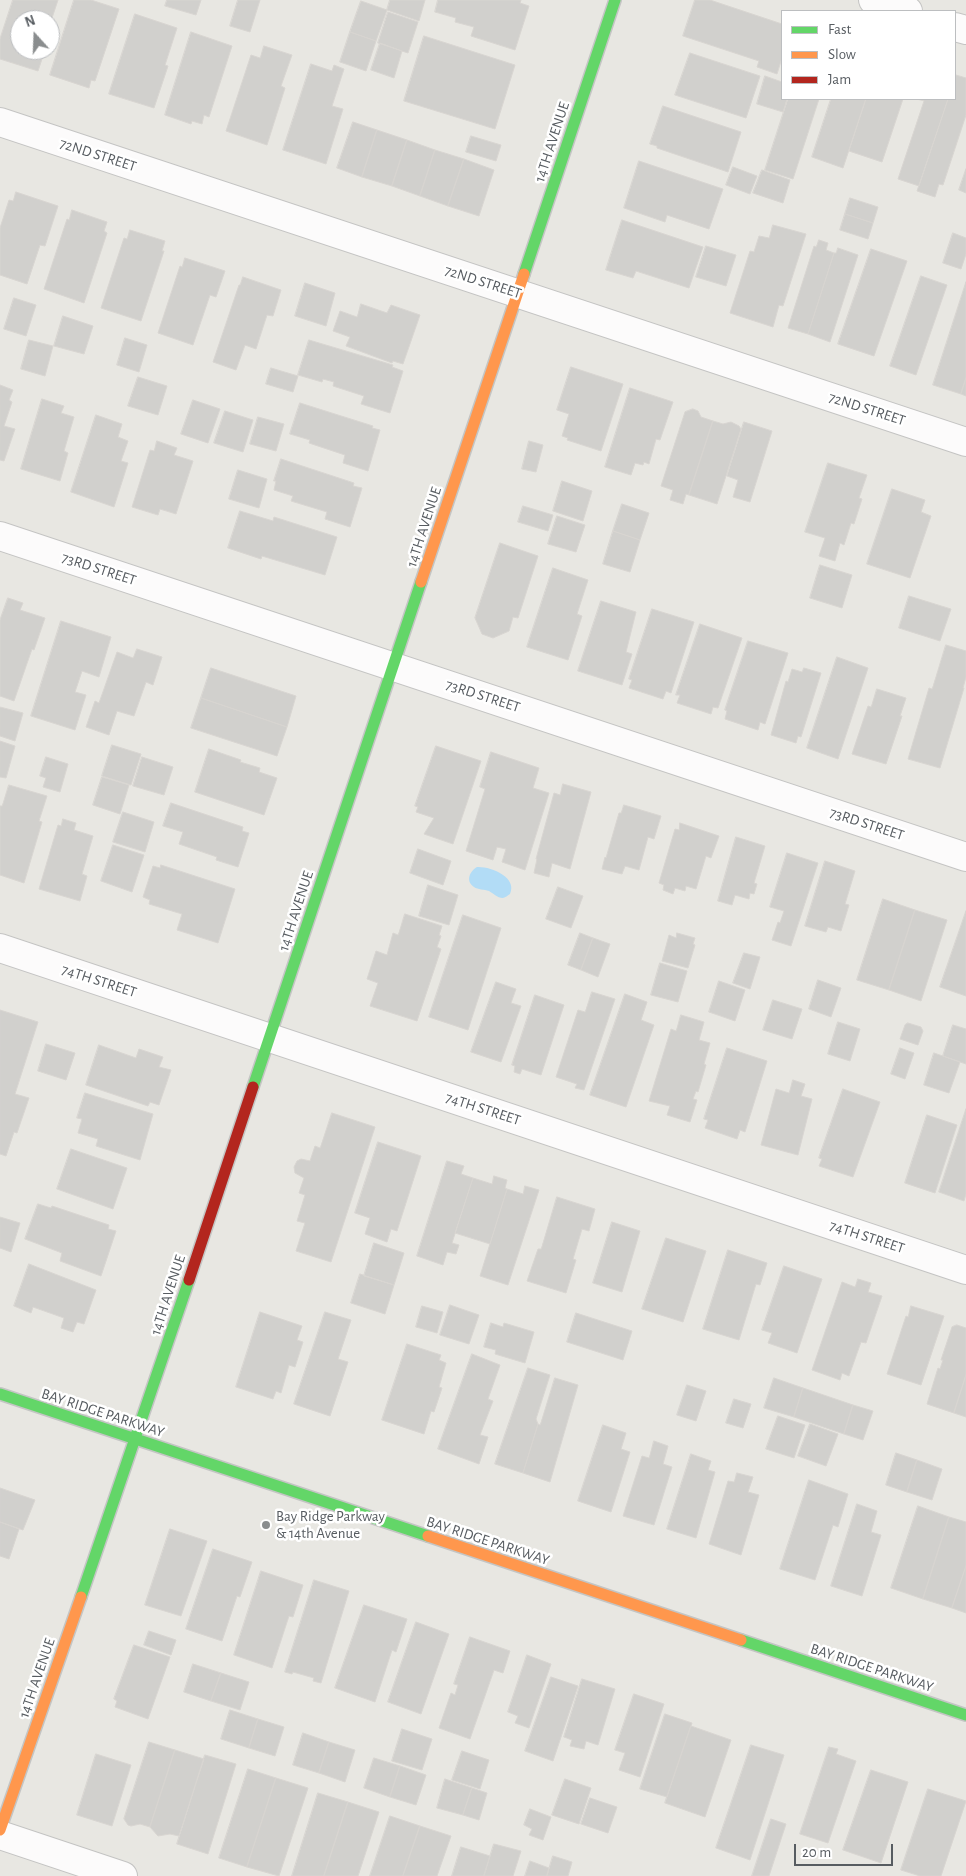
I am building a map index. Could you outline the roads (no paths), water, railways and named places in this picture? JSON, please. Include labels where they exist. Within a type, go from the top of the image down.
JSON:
[{"type":"main road","name":"14TH AVENUE","points":[[0,1830],[136,1440],[615,0]]},
{"type":"main road","name":"BAY RIDGE PARKWAY","points":[[0,1394],[966,1715]]},
{"type":"street","points":[[874,0],[905,10]]},
{"type":"street","name":"72ND STREET","points":[[0,122],[966,442]]},
{"type":"street","name":"73RD STREET","points":[[0,536],[966,857]]},
{"type":"street","name":"74TH STREET","points":[[0,948],[966,1270]]},
{"type":"street","points":[[0,1835],[123,1876]]},
{"type":"water","points":[[477,867],[489,868],[507,878],[510,882],[510,894],[501,898],[489,891],[477,889],[471,885],[469,876]]},
{"type":"place","name":"Bay Ridge Parkway & 14th Avenue","points":[[266,1525]]}]
